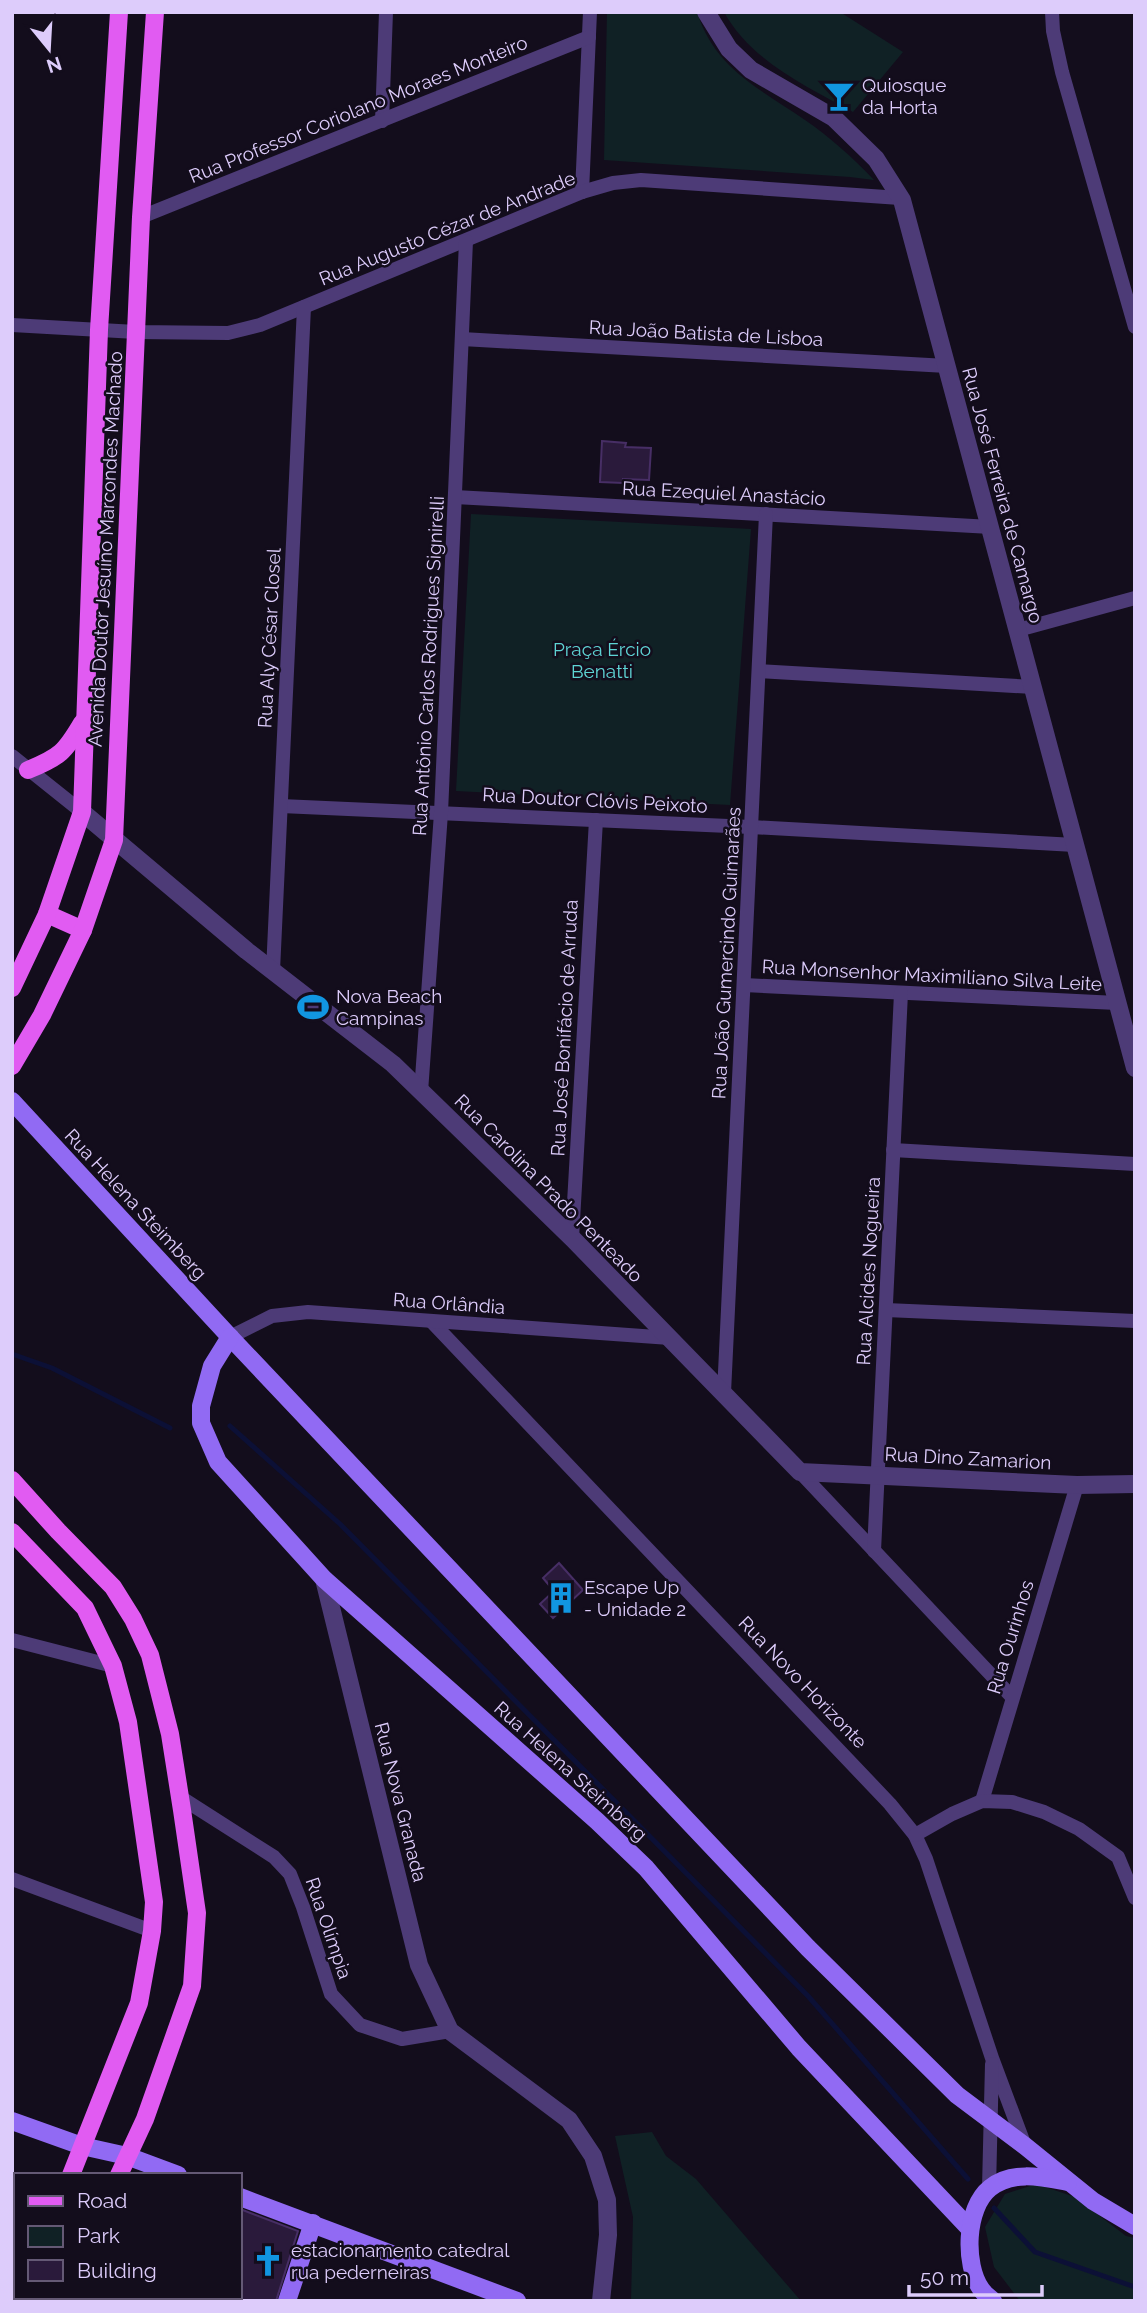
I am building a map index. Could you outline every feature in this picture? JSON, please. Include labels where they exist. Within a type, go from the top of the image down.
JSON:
[{"type":"main road","name":"Avenida Doutor Jesuíno Marcondes Machado","points":[[12,988],[47,914],[82,812],[99,330],[119,12]]},
{"type":"main road","name":"Avenida Doutor Jesuíno Marcondes Machado","points":[[12,1066],[42,1015],[83,930],[114,840],[141,217],[155,12]]},
{"type":"main road","points":[[29,770],[55,759],[68,746],[84,720]]},
{"type":"main road","points":[[47,914],[83,930]]},
{"type":"main road","name":"Rua Helena Steimberg","points":[[12,1101],[808,1948],[957,2095],[1071,2182]]},
{"type":"main road","name":"Rua Helena Steimberg","points":[[230,1336],[212,1366],[203,1392],[201,1423],[218,1462],[324,1579],[597,1821],[646,1868],[799,2048],[970,2229]]},
{"type":"main road","points":[[12,1480],[113,1587],[133,1619],[150,1655],[170,1734],[180,1797],[197,1913],[192,1986],[145,2119],[120,2173]]},
{"type":"main road","points":[[12,1532],[85,1608],[113,1666],[128,1722],[154,1902],[152,1930],[139,2003],[72,2173]]},
{"type":"main road","points":[[12,2121],[82,2146],[127,2156],[173,2173]]},
{"type":"main road","points":[[986,2297],[970,2260],[970,2229],[974,2212],[989,2189],[1009,2179],[1033,2175],[1071,2182],[1093,2201],[1135,2226]]},
{"type":"main road","points":[[242,2198],[517,2301]]},
{"type":"main road","points":[[287,2301],[313,2223]]},
{"type":"street","points":[[382,121],[386,12]]},
{"type":"street","points":[[582,192],[590,12]]},
{"type":"street","name":"Rua José Ferreira de Camargo","points":[[706,12],[729,49],[751,70],[834,118],[876,159],[900,198],[1135,1068]]},
{"type":"street","points":[[1052,12],[1062,72],[1135,327]]},
{"type":"street","name":"Rua Professor Coriolano Moraes Monteiro","points":[[141,217],[589,37]]},
{"type":"street","name":"Rua Augusto Cézar de Andrade","points":[[12,325],[136,332],[228,333],[260,325],[582,192],[613,183],[641,180],[900,198]]},
{"type":"street","name":"Rua Antônio Carlos Rodrigues Signirelli","points":[[421,1092],[441,813],[466,241]]},
{"type":"street","name":"Rua Aly César Closel","points":[[273,971],[304,307]]},
{"type":"street","name":"Rua João Batista de Lisboa","points":[[462,339],[947,366]]},
{"type":"street","name":"Rua Ezequiel Anastácio","points":[[455,497],[990,527]]},
{"type":"street","name":"Rua João Gumercindo Guimarães","points":[[724,1392],[766,514]]},
{"type":"street","points":[[1018,630],[1135,598]]},
{"type":"street","points":[[759,671],[1033,687]]},
{"type":"street","name":"Rua Carolina Prado Penteado","points":[[12,756],[273,971],[393,1064],[572,1238],[724,1392],[1012,1697]]},
{"type":"street","name":"Rua Doutor Clóvis Peixoto","points":[[281,806],[1075,845]]},
{"type":"street","name":"Rua José Bonifácio de Arruda","points":[[572,1238],[596,820]]},
{"type":"street","name":"Rua Monsenhor Maximiliano Silva Leite","points":[[744,985],[1117,1003]]},
{"type":"street","name":"Rua Alcides Nogueira","points":[[874,1551],[901,993]]},
{"type":"street","points":[[893,1150],[1135,1164]]},
{"type":"street","points":[[886,1310],[1135,1321]]},
{"type":"street","name":"Rua Orlândia","points":[[230,1336],[272,1317],[308,1312],[670,1338]]},
{"type":"street","name":"Rua Novo Horizonte","points":[[431,1321],[890,1804],[915,1835],[930,1871],[992,2057],[1025,2146]]},
{"type":"street","name":"Rua Dino Zamarion","points":[[800,1472],[1077,1485],[1135,1484]]},
{"type":"street","name":"Rua Ourinhos","points":[[982,1801],[1077,1485]]},
{"type":"street","name":"Rua Nova Granada","points":[[324,1579],[419,1965],[450,2031]]},
{"type":"street","points":[[12,1640],[113,1666]]},
{"type":"street","name":"Rua Olímpia","points":[[180,1797],[274,1857],[289,1874],[303,1907],[331,1994],[360,2025],[402,2039],[450,2031]]},
{"type":"street","points":[[915,1835],[982,1801],[1012,1802],[1044,1812],[1079,1829],[1118,1857],[1135,1859]]},
{"type":"street","points":[[1118,1857],[1135,1898]]},
{"type":"street","points":[[12,1879],[152,1930]]},
{"type":"street","points":[[450,2031],[569,2120],[593,2157],[607,2200],[608,2235],[601,2301]]},
{"type":"street","points":[[989,2189],[992,2057]]},
{"type":"green space","points":[[607,12],[697,12],[705,32],[727,63],[755,87],[823,133],[874,180],[604,160]]},
{"type":"green space","points":[[724,12],[840,12],[903,52],[853,112],[799,82],[764,58],[735,29]]},
{"type":"green space","name":"Praça Ércio Benatti","points":[[471,514],[751,529],[730,805],[456,791]]},
{"type":"green space","points":[[652,2132],[666,2156],[696,2179],[801,2301],[631,2301],[633,2217],[615,2136]]},
{"type":"green space","points":[[1036,2184],[1075,2197],[1126,2236],[1135,2238],[1135,2301],[1020,2301],[994,2267],[985,2227],[1005,2194]]},
{"type":"building","points":[[602,441],[626,443],[625,447],[651,448],[649,480],[600,482]]},
{"type":"building","name":"Escape Up - Unidade 2","points":[[559,1563],[583,1590],[553,1618],[540,1604],[554,1591],[543,1578]]},
{"type":"building","name":"estacionamento catedral rua pederneiras","points":[[242,2210],[298,2231],[276,2301],[240,2301]]},
{"type":"waterway","points":[[12,1354],[52,1368],[170,1428]]},
{"type":"waterway","points":[[230,1426],[340,1524],[808,1996],[968,2179]]},
{"type":"waterway","points":[[994,2208],[1035,2252],[1135,2287]]},
{"type":"place","name":"Quiosque da Horta","points":[[839,96]]},
{"type":"place","name":"Nova Beach Campinas","points":[[313,1007]]},
{"type":"place","name":"Escape Up - Unidade 2","points":[[561,1598]]},
{"type":"place","name":"estacionamento catedral rua pederneiras","points":[[268,2261]]}]
